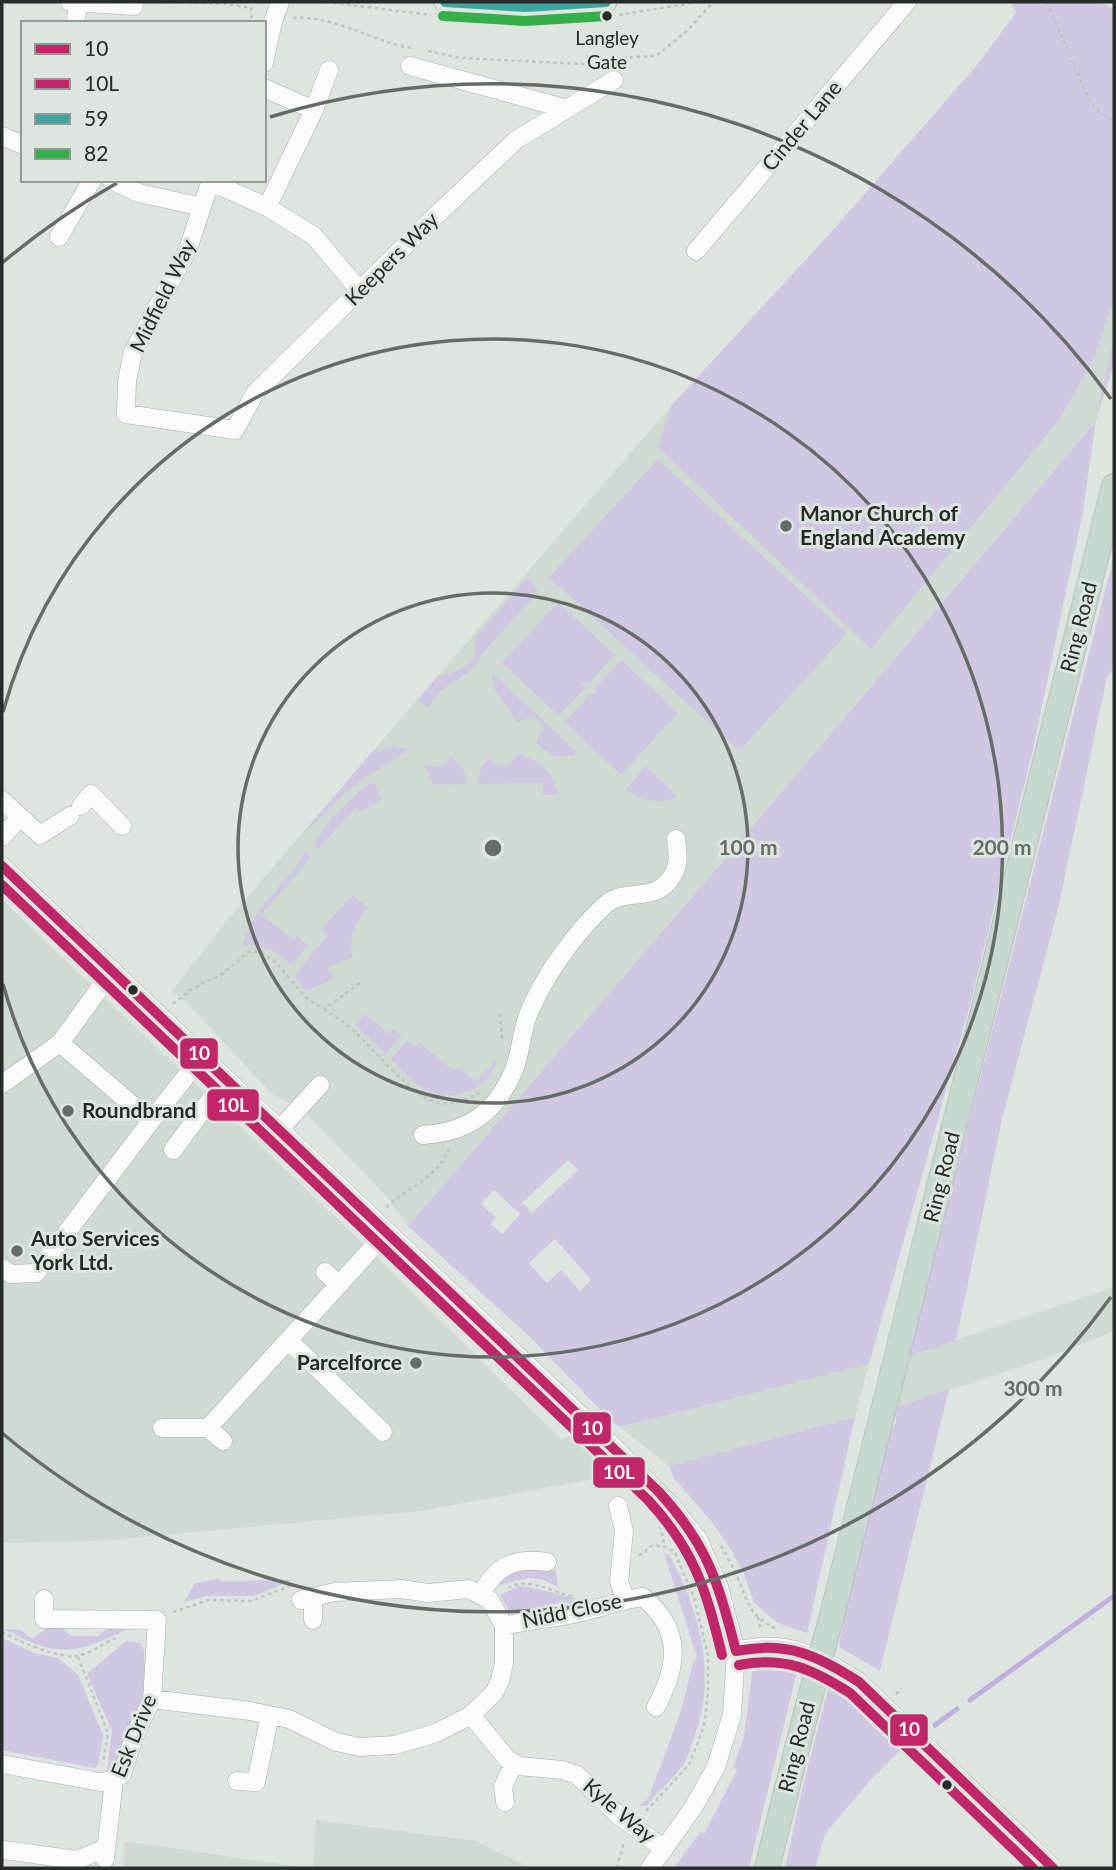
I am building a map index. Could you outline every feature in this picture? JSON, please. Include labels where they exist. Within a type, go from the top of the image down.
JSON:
[{"type":"highway","name":"Ring Road","points":[[767,1868],[1114,486]]},
{"type":"main road","points":[[445,2],[463,5],[553,6],[606,2]]},
{"type":"street","points":[[70,2],[134,6]]},
{"type":"street","points":[[75,21],[79,2]]},
{"type":"street","points":[[272,2],[281,24]]},
{"type":"street","points":[[266,58],[281,24],[280,2]]},
{"type":"street","name":"Cinder Lane","points":[[696,251],[907,2]]},
{"type":"street","points":[[410,66],[568,109]]},
{"type":"street","points":[[267,207],[314,110],[329,70]]},
{"type":"street","name":"Keepers Way","points":[[235,429],[255,393],[516,140],[614,80]]},
{"type":"street","points":[[266,89],[314,110]]},
{"type":"street","points":[[2,136],[21,144]]},
{"type":"street","points":[[59,237],[91,182]]},
{"type":"street","points":[[121,182],[202,207]]},
{"type":"street","name":"Midfield Way","points":[[211,182],[188,249],[133,352],[127,382],[126,414],[235,429]]},
{"type":"street","points":[[213,182],[267,207],[314,236],[360,291]]},
{"type":"street","points":[[2,800],[40,835],[76,811],[91,794],[122,826]]},
{"type":"street","points":[[2,837],[20,817]]},
{"type":"street","points":[[422,1135],[452,1131],[469,1125],[486,1114],[513,1072],[528,1016],[564,953],[607,903],[623,896],[650,894],[665,887],[679,863],[677,839]]},
{"type":"street","points":[[5,874],[64,937],[113,970],[278,1130],[614,1447],[669,1503],[698,1539],[719,1587],[736,1651],[732,1715],[726,1741],[706,1787],[650,1868]]},
{"type":"street","points":[[2,1084],[60,1043],[113,970]]},
{"type":"street","points":[[60,1043],[151,1121]]},
{"type":"street","points":[[2,1268],[11,1274],[36,1273],[202,1056]]},
{"type":"street","points":[[173,1150],[211,1099],[230,1083]]},
{"type":"street","points":[[278,1130],[320,1085]]},
{"type":"street","points":[[208,1428],[251,1371],[288,1340],[339,1284],[381,1226]]},
{"type":"street","points":[[326,1272],[339,1284]]},
{"type":"street","points":[[288,1340],[383,1432]]},
{"type":"street","points":[[162,1429],[208,1428],[223,1441]]},
{"type":"street","points":[[618,1506],[624,1531],[619,1581],[625,1599]]},
{"type":"street","points":[[481,1594],[498,1572],[513,1562],[547,1562]]},
{"type":"street","points":[[152,1699],[289,1719],[335,1742],[360,1747],[395,1745],[436,1733],[471,1715],[494,1693],[500,1681],[504,1663],[504,1626],[490,1600],[469,1589],[455,1588],[428,1593],[401,1590],[335,1592],[307,1598],[313,1620]]},
{"type":"street","name":"Nidd Close","points":[[504,1626],[589,1611],[625,1599],[643,1597],[658,1610],[670,1628],[673,1658],[666,1687],[656,1706]]},
{"type":"street","name":"Esk Drive","points":[[4,1850],[77,1860],[106,1853],[107,1781],[122,1773],[134,1737],[152,1699],[157,1620],[44,1619],[44,1599]]},
{"type":"street","points":[[736,1651],[765,1645],[793,1648],[838,1668],[859,1682],[1053,1868]]},
{"type":"street","points":[[237,1781],[256,1782],[270,1715]]},
{"type":"street","points":[[471,1715],[498,1750],[514,1763],[503,1787],[505,1802]]},
{"type":"street","name":"Kyle Way","points":[[514,1763],[519,1766],[562,1770],[577,1775],[604,1802],[664,1849]]},
{"type":"street","points":[[2,1764],[107,1781]]},
{"type":"path","points":[[167,2],[227,4],[251,8],[252,21]]},
{"type":"path","points":[[281,24],[294,17],[345,24],[395,45],[461,58],[584,64],[617,58],[656,56],[687,31],[713,2]]},
{"type":"path","points":[[1047,2],[1089,100],[1114,122]]},
{"type":"path","points":[[162,1017],[171,1004],[193,988],[221,975],[250,951],[262,952],[273,959],[303,996],[351,1028],[416,1092],[432,1101],[450,1104],[468,1099],[484,1090]]},
{"type":"path","points":[[324,1009],[360,984]]},
{"type":"path","points":[[500,1014],[503,1050]]},
{"type":"path","points":[[381,1226],[403,1191],[432,1175],[448,1152],[452,1131]]},
{"type":"path","points":[[617,1868],[624,1841],[633,1826],[689,1765],[704,1726],[708,1694],[708,1656],[694,1597],[674,1551],[665,1547]]},
{"type":"path","points":[[739,1579],[746,1602],[758,1617],[772,1627]]},
{"type":"path","points":[[77,1656],[108,1734],[107,1781]]},
{"type":"shaded area","points":[[1011,2],[1101,2],[1114,10],[1114,298],[1094,358],[1059,420],[871,649],[658,447],[671,406],[834,229],[978,64],[1016,13]]},
{"type":"shaded area","name":"Manor Church of England Academy","points":[[1016,13],[1114,142],[1114,339],[1096,420],[718,867],[408,1226],[387,1197],[300,1107],[275,1097],[187,1003],[172,991],[225,923],[467,642],[671,406],[834,229],[978,64]]},
{"type":"shaded area","points":[[1114,337],[1114,364],[1096,419],[1083,511],[1033,749],[970,1005],[869,1364],[620,1427],[613,1423],[531,1338],[408,1226],[718,867],[1095,422]],"holes":[[[568,1160],[578,1170],[532,1213],[522,1203]],[[494,1190],[520,1214],[502,1234],[491,1224],[496,1217],[481,1204]],[[555,1239],[591,1280],[580,1291],[561,1270],[547,1283],[529,1263]]]},
{"type":"shaded area","points":[[658,459],[847,634],[739,751],[549,577]]},
{"type":"shaded area","points":[[1114,556],[1114,668],[1107,677],[1058,909],[1002,1119],[956,1341],[909,1356]]},
{"type":"shaded area","points":[[529,579],[538,592],[481,655],[477,664],[439,692],[428,709],[418,699],[438,676],[455,671],[474,657],[474,639],[525,580]]},
{"type":"shaded area","points":[[558,602],[615,655],[588,684],[584,681],[582,684],[585,688],[559,716],[502,663]]},
{"type":"shaded area","points":[[621,660],[678,713],[621,775],[565,722],[591,693],[594,695],[597,692],[594,689]]},
{"type":"shaded area","points":[[492,673],[575,750],[575,755],[556,757],[537,744],[543,729],[538,719],[533,717],[517,722],[494,688]]},
{"type":"shaded area","points":[[395,745],[409,748],[359,782],[301,835],[373,751],[390,749]]},
{"type":"shaded area","points":[[516,754],[544,767],[552,778],[558,795],[543,795],[543,783],[477,784],[481,768],[489,758],[492,763],[504,765],[512,761]]},
{"type":"shaded area","points":[[450,756],[464,770],[467,784],[433,785],[424,765],[439,767],[447,763]]},
{"type":"shaded area","points":[[646,766],[675,797],[656,801],[625,790]]},
{"type":"shaded area","points":[[370,782],[375,783],[381,799],[361,812],[355,808],[318,849],[313,844],[333,816]]},
{"type":"shaded area","points":[[305,852],[311,858],[261,915],[294,940],[297,936],[308,945],[291,966],[269,949],[256,945],[242,946],[253,919]]},
{"type":"shaded area","points":[[353,895],[368,908],[354,931],[351,943],[353,957],[328,967],[333,979],[306,991],[298,981],[296,973],[327,936],[321,929]]},
{"type":"shaded area","points":[[2,900],[349,1230],[561,1439],[569,1437],[591,1446],[611,1476],[420,1511],[101,1541],[2,1543]]},
{"type":"shaded area","points":[[365,1014],[389,1034],[394,1029],[402,1035],[386,1054],[355,1025]]},
{"type":"shaded area","points":[[408,1040],[416,1047],[420,1043],[454,1071],[458,1067],[476,1082],[496,1060],[486,1080],[468,1092],[457,1095],[435,1093],[415,1083],[391,1059]]},
{"type":"shaded area","points":[[1114,1287],[1114,1331],[1041,1360],[895,1408],[909,1356]]},
{"type":"shaded area","points":[[869,1364],[855,1417],[669,1466],[620,1427]]},
{"type":"shaded area","points":[[949,1389],[880,1671],[839,1647],[846,1602],[890,1433],[896,1422],[895,1408]]},
{"type":"shaded area","points":[[855,1417],[807,1633],[778,1623],[754,1603],[745,1576],[730,1548],[712,1522],[674,1478],[669,1466]]},
{"type":"shaded area","points":[[664,1553],[669,1555],[680,1576],[697,1622],[705,1669],[704,1693],[700,1717],[685,1762],[647,1806],[640,1806],[649,1797],[681,1711],[693,1663],[697,1657]]},
{"type":"shaded area","points":[[539,1566],[556,1571],[558,1587],[541,1579],[529,1578],[496,1586],[504,1573]]},
{"type":"shaded area","points":[[218,1579],[293,1580],[254,1596],[207,1596],[184,1602],[195,1583]]},
{"type":"shaded area","points":[[519,1586],[590,1601],[554,1604],[520,1612],[509,1611],[500,1595]]},
{"type":"shaded area","points":[[47,1628],[63,1628],[71,1636],[99,1636],[106,1629],[130,1628],[94,1644],[60,1650],[33,1643],[3,1629],[21,1630],[33,1638]]},
{"type":"shaded area","points":[[2,1638],[34,1653],[58,1658],[78,1675],[103,1735],[98,1765],[95,1768],[2,1750]]},
{"type":"shaded area","points":[[126,1641],[140,1643],[147,1674],[139,1713],[129,1743],[115,1766],[107,1771],[112,1731],[87,1674]]},
{"type":"shaded area","points":[[773,1655],[800,1659],[749,1868],[674,1868],[700,1832],[704,1834],[737,1770],[733,1768],[744,1736],[752,1673],[763,1660]]},
{"type":"shaded area","points":[[831,1678],[861,1703],[901,1750],[872,1778],[825,1834],[815,1868],[785,1868],[803,1786]]},
{"type":"shaded area","points":[[316,1820],[476,1841],[531,1868],[313,1868]]},
{"type":"shaded area","points":[[125,1841],[307,1868],[123,1868]]},
{"type":"waterway","points":[[970,1700],[1114,1596]]},
{"type":"waterway","points":[[935,1725],[957,1709]]},
{"type":"transit line","name":"59","points":[[445,2],[526,7],[606,2]]},
{"type":"transit line","name":"82","points":[[443,16],[525,21],[607,16]]},
{"type":"transit line","name":"10","points":[[2,866],[658,1491],[689,1529],[709,1565],[736,1651]]},
{"type":"transit line","name":"10L","points":[[2,885],[648,1500],[677,1537],[697,1572],[722,1655]]},
{"type":"transit line","name":"10","points":[[736,1651],[754,1648],[786,1649],[829,1664],[859,1682],[1053,1868]]},
{"type":"transit line","name":"10L","points":[[739,1665],[770,1662],[798,1667],[823,1677],[850,1693],[1033,1868]]},
{"type":"place","name":"Langley Gate","points":[[607,16]]},
{"type":"place","name":"Manor Church of England Academy","points":[[786,526]]},
{"type":"place","name":"Roundbrand","points":[[68,1111]]},
{"type":"place","name":"Auto Services York Ltd.","points":[[17,1251]]},
{"type":"place","name":"Parcelforce","points":[[416,1363]]}]
